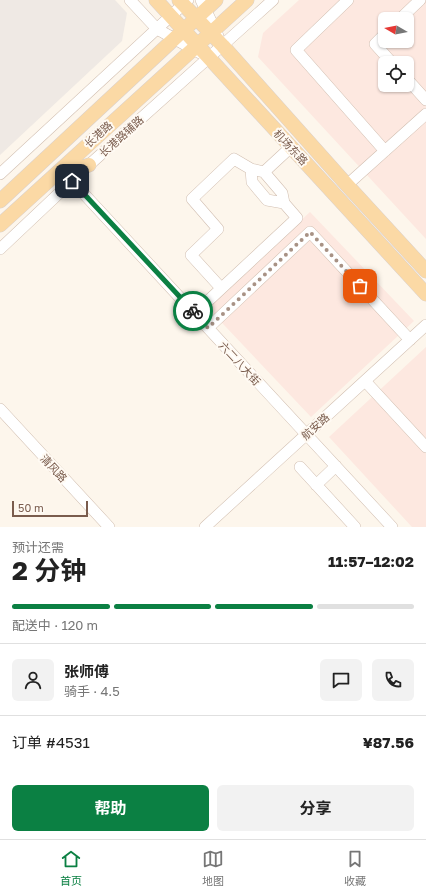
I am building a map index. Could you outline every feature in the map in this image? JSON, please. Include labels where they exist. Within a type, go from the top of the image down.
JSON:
[{"type":"main road","name":"机场东路","points":[[156,0],[171,17],[179,34],[209,58],[426,294]]},
{"type":"main road","name":"长港路","points":[[0,201],[179,34],[201,9],[216,0]]},
{"type":"main road","name":"长港路","points":[[0,225],[247,0]]},
{"type":"main road","name":"机场东路","points":[[184,2],[201,9],[223,46],[426,271]]},
{"type":"main road","points":[[50,178],[89,166]]},
{"type":"street","points":[[130,0],[157,29],[179,34]]},
{"type":"street","name":"长港路辅路","points":[[0,249],[72,181],[273,0]]},
{"type":"street","points":[[348,0],[296,50],[384,151]]},
{"type":"street","points":[[407,12],[420,0]]},
{"type":"street","points":[[0,174],[171,17],[184,2]]},
{"type":"street","points":[[379,48],[386,56]]},
{"type":"street","points":[[414,87],[426,100]]},
{"type":"street","points":[[347,185],[426,114]]},
{"type":"street","points":[[264,172],[291,147]]},
{"type":"street","points":[[194,313],[298,218],[284,203],[282,193],[264,172],[251,169],[234,159],[192,199],[218,229],[191,255],[221,288]]},
{"type":"street","points":[[251,169],[252,182],[267,200],[284,203]]},
{"type":"street","name":"六二八大街","points":[[72,181],[336,466],[389,526]]},
{"type":"street","points":[[208,328],[310,232],[410,340]]},
{"type":"street","name":"航安路","points":[[204,527],[426,325]]},
{"type":"street","points":[[365,381],[426,447]]},
{"type":"street","name":"清风路","points":[[0,409],[109,527]]},
{"type":"street","points":[[316,485],[336,466]]},
{"type":"street","points":[[300,467],[355,527]]},
{"type":"shaded area","points":[[0,0],[115,0],[127,13],[122,41],[0,155]]},
{"type":"shaded area","points":[[299,0],[426,0],[426,239],[258,57],[263,33]]},
{"type":"shaded area","points":[[310,212],[414,321],[311,417],[207,307]]},
{"type":"shaded area","points":[[426,347],[426,527],[412,527],[329,437]]},
{"type":"way so far","points":[[193,311],[208,328],[310,232],[360,286]]},
{"type":"route","points":[[72,181],[193,311]]}]
